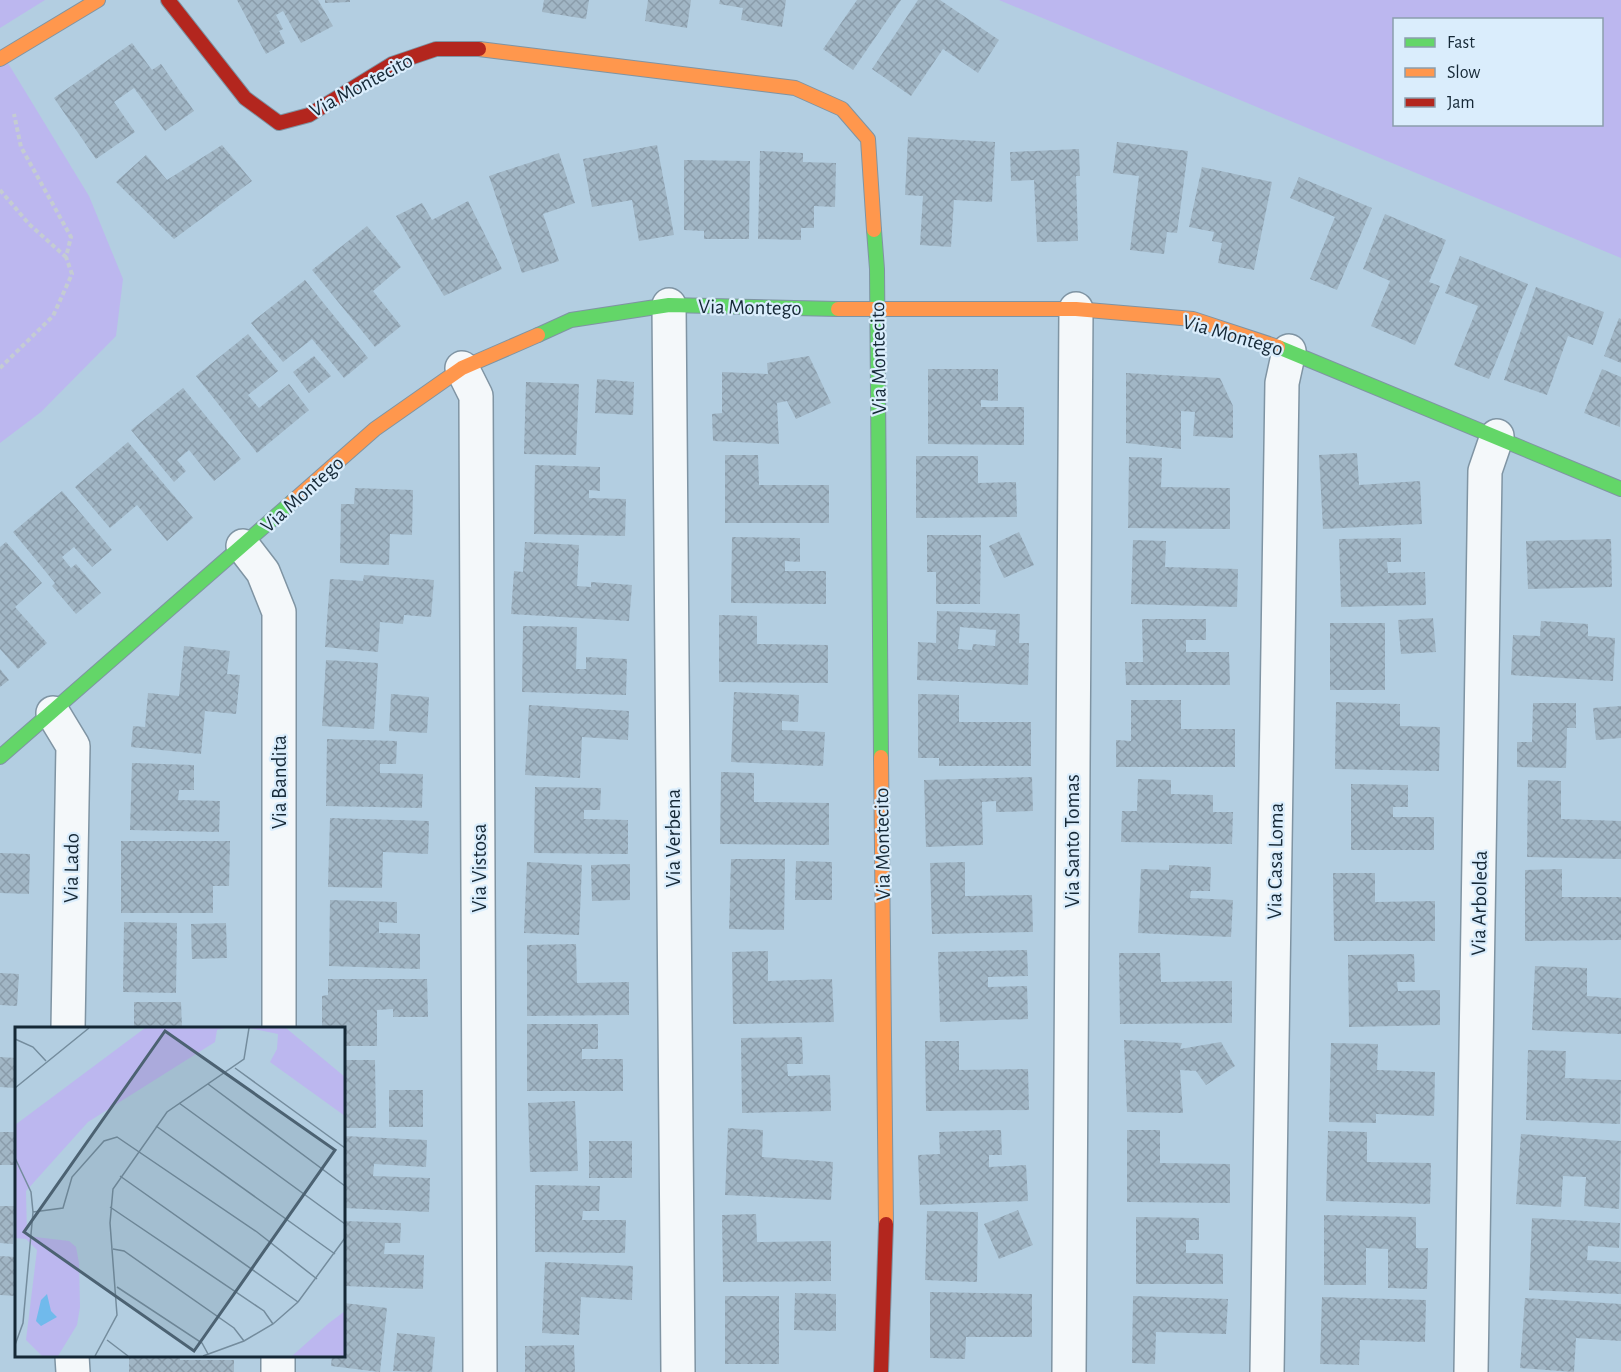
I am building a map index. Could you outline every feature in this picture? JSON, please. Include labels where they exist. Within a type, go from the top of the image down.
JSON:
[{"type":"street","points":[[0,59],[98,0]]},
{"type":"street","name":"Via Montecito","points":[[168,0],[245,98],[279,123],[309,115],[392,64],[436,49],[483,49],[795,88],[842,108],[868,139],[877,310],[886,1258],[880,1372]]},
{"type":"street","name":"Via Montego","points":[[0,757],[54,713],[375,429],[462,368],[571,320],[669,305],[877,310],[1076,309],[1193,319],[1289,351],[1621,489]]},
{"type":"street","name":"Via Verbena","points":[[669,305],[678,1372]]},
{"type":"street","name":"Via Santo Tomas","points":[[1069,1372],[1076,309]]},
{"type":"street","name":"Via Casa Loma","points":[[1267,1372],[1282,383],[1289,351]]},
{"type":"street","name":"Via Vistosa","points":[[462,368],[476,396],[480,1372]]},
{"type":"street","name":"Via Arboleda","points":[[1471,1372],[1485,471],[1497,436]]},
{"type":"street","name":"Via Bandita","points":[[243,546],[263,572],[279,612],[279,1027]]},
{"type":"street","name":"Via Lado","points":[[54,713],[73,746],[68,1027]]},
{"type":"street","points":[[72,1357],[73,1372]]},
{"type":"path","points":[[0,368],[53,316],[72,274],[66,256],[70,237],[21,147],[14,114]]},
{"type":"path","points":[[0,190],[29,224],[66,256]]},
{"type":"shaded area","points":[[0,0],[45,0],[0,28]]},
{"type":"shaded area","points":[[999,0],[1621,0],[1621,258]]},
{"type":"shaded area","points":[[0,50],[89,196],[123,279],[116,336],[41,412],[0,443]]},
{"type":"building","points":[[237,0],[318,0],[333,26],[301,43],[283,11],[276,15],[283,29],[279,31],[285,43],[266,54]]},
{"type":"building","points":[[325,0],[350,0],[350,2],[325,3]]},
{"type":"building","points":[[544,0],[589,0],[586,19],[542,12]]},
{"type":"building","points":[[648,0],[691,0],[687,28],[645,21]]},
{"type":"building","points":[[720,0],[786,0],[782,27],[741,20],[743,8],[719,4]]},
{"type":"building","points":[[857,0],[901,0],[853,70],[823,49]]},
{"type":"building","points":[[918,0],[940,0],[999,40],[978,73],[943,49],[911,96],[872,69]]},
{"type":"building","points":[[132,43],[152,70],[161,64],[194,111],[165,131],[134,88],[114,102],[135,132],[96,159],[54,98]]},
{"type":"building","points":[[908,137],[995,142],[992,202],[954,200],[951,247],[920,245],[923,196],[905,195]]},
{"type":"building","points":[[1117,142],[1188,151],[1177,233],[1167,232],[1164,254],[1130,250],[1139,176],[1113,173]]},
{"type":"building","points":[[222,145],[252,181],[174,239],[116,182],[146,155],[167,180]]},
{"type":"building","points":[[657,145],[674,235],[639,241],[632,200],[592,207],[583,159]]},
{"type":"building","points":[[1079,149],[1080,176],[1076,176],[1078,241],[1037,242],[1034,180],[1011,181],[1010,152]]},
{"type":"building","points":[[760,151],[803,153],[803,162],[836,163],[835,207],[814,206],[814,228],[801,228],[801,240],[758,239]]},
{"type":"building","points":[[559,153],[575,203],[543,214],[559,261],[522,273],[489,176]]},
{"type":"building","points":[[684,160],[750,161],[749,239],[704,239],[704,231],[684,230]]},
{"type":"building","points":[[1202,167],[1272,182],[1254,270],[1218,263],[1222,243],[1212,241],[1214,232],[1189,227]]},
{"type":"building","points":[[1299,177],[1372,208],[1337,290],[1310,279],[1335,217],[1290,198]]},
{"type":"building","points":[[468,201],[502,269],[444,296],[396,216],[422,203],[432,220]]},
{"type":"building","points":[[1385,214],[1446,240],[1429,282],[1440,286],[1415,345],[1371,326],[1390,281],[1363,269]]},
{"type":"building","points":[[367,226],[401,267],[373,291],[401,326],[375,347],[312,270]]},
{"type":"building","points":[[1460,256],[1528,284],[1489,379],[1454,365],[1478,306],[1445,293]]},
{"type":"building","points":[[305,280],[368,358],[344,378],[312,339],[283,362],[251,323]]},
{"type":"building","points":[[1536,287],[1604,312],[1593,345],[1568,336],[1547,395],[1504,380]]},
{"type":"building","points":[[1619,318],[1621,319],[1621,363],[1604,356]]},
{"type":"building","points":[[248,334],[278,371],[248,395],[259,408],[289,384],[309,410],[257,453],[196,376]]},
{"type":"building","points":[[314,356],[331,376],[309,393],[293,372]]},
{"type":"building","points":[[809,356],[831,403],[796,419],[787,401],[777,403],[779,444],[713,441],[712,414],[722,413],[722,372],[768,374],[767,363]]},
{"type":"building","points":[[928,369],[998,369],[998,401],[981,400],[981,407],[1024,407],[1024,445],[928,444]]},
{"type":"building","points":[[1602,369],[1621,377],[1620,427],[1584,413]]},
{"type":"building","points":[[1126,373],[1220,378],[1233,406],[1233,438],[1193,436],[1195,412],[1181,411],[1181,449],[1126,443]]},
{"type":"building","points":[[597,379],[634,382],[633,415],[595,413]]},
{"type":"building","points":[[526,382],[579,384],[576,455],[524,454]]},
{"type":"building","points":[[183,388],[241,459],[214,481],[189,450],[177,460],[186,471],[174,482],[131,430]]},
{"type":"building","points":[[128,442],[193,518],[167,541],[137,505],[110,528],[75,487]]},
{"type":"building","points":[[1357,453],[1359,485],[1420,481],[1422,524],[1323,529],[1319,455]]},
{"type":"building","points":[[725,455],[758,455],[759,485],[829,485],[829,523],[725,523]]},
{"type":"building","points":[[916,456],[978,456],[978,483],[1016,482],[1017,517],[916,518]]},
{"type":"building","points":[[1129,457],[1162,458],[1161,487],[1230,488],[1230,529],[1128,528]]},
{"type":"building","points":[[535,465],[600,467],[600,491],[589,490],[589,498],[626,499],[625,536],[534,534]]},
{"type":"building","points":[[355,488],[413,490],[412,535],[390,534],[389,565],[340,563],[341,504],[354,504]]},
{"type":"building","points":[[62,491],[112,550],[92,567],[74,547],[62,557],[71,568],[76,564],[101,593],[76,614],[52,586],[55,583],[13,532]]},
{"type":"building","points":[[1019,532],[1034,565],[1004,578],[989,546]]},
{"type":"building","points":[[927,535],[981,535],[980,604],[936,604],[936,572],[927,572]]},
{"type":"building","points":[[732,537],[800,538],[800,562],[785,561],[785,571],[826,571],[826,604],[731,603]]},
{"type":"building","points":[[1401,538],[1401,562],[1387,562],[1388,573],[1425,572],[1426,605],[1341,607],[1339,539]]},
{"type":"building","points":[[1611,539],[1612,587],[1528,589],[1526,541]]},
{"type":"building","points":[[1133,540],[1166,541],[1165,567],[1238,569],[1237,607],[1131,604]]},
{"type":"building","points":[[6,542],[42,583],[15,607],[47,643],[18,669],[0,649],[0,547]]},
{"type":"building","points":[[525,542],[579,545],[577,586],[591,587],[591,582],[632,585],[629,621],[511,614],[514,571],[523,572]]},
{"type":"building","points":[[364,575],[434,580],[431,617],[404,615],[403,624],[380,622],[378,652],[325,647],[330,579],[363,581]]},
{"type":"building","points":[[937,611],[1020,614],[1019,643],[1029,643],[1028,685],[917,680],[918,642],[936,643]],"holes":[[[960,627],[996,630],[995,646],[973,644],[972,650],[958,649]]]},
{"type":"building","points":[[719,615],[757,616],[757,644],[828,645],[828,683],[719,682]]},
{"type":"building","points":[[1433,618],[1436,652],[1401,654],[1398,620]]},
{"type":"building","points":[[1142,619],[1206,619],[1206,640],[1186,640],[1186,652],[1229,652],[1230,685],[1126,685],[1125,662],[1143,662]]},
{"type":"building","points":[[1541,621],[1588,624],[1588,636],[1615,638],[1613,681],[1511,675],[1513,635],[1540,636]]},
{"type":"building","points":[[1330,623],[1385,623],[1385,690],[1330,690]]},
{"type":"building","points":[[523,626],[577,627],[576,669],[586,669],[586,657],[627,659],[626,695],[522,692]]},
{"type":"building","points":[[184,646],[230,651],[227,674],[240,675],[236,714],[205,711],[201,754],[131,747],[133,726],[145,727],[148,693],[179,696]]},
{"type":"building","points":[[326,660],[378,663],[374,729],[322,726]]},
{"type":"building","points":[[0,669],[9,680],[0,687]]},
{"type":"building","points":[[734,692],[799,695],[798,722],[782,721],[782,730],[825,732],[823,766],[731,762]]},
{"type":"building","points":[[391,694],[429,697],[427,733],[389,731]]},
{"type":"building","points":[[918,694],[959,695],[959,722],[1031,722],[1031,766],[939,766],[939,758],[918,758]]},
{"type":"building","points":[[1131,700],[1181,700],[1181,729],[1235,729],[1235,767],[1116,767],[1116,740],[1131,741]]},
{"type":"building","points":[[1336,702],[1400,704],[1400,726],[1440,727],[1439,771],[1335,769]]},
{"type":"building","points":[[1533,703],[1576,703],[1576,728],[1567,728],[1566,768],[1517,767],[1517,742],[1532,742]]},
{"type":"building","points":[[529,705],[629,711],[628,740],[582,737],[580,778],[525,775]]},
{"type":"building","points":[[1621,706],[1621,738],[1596,740],[1593,708]]},
{"type":"building","points":[[327,739],[397,741],[396,764],[380,764],[380,773],[423,774],[422,808],[326,806]]},
{"type":"building","points":[[132,763],[194,765],[194,790],[179,790],[178,800],[220,801],[219,832],[130,830]]},
{"type":"building","points":[[721,772],[754,773],[754,802],[829,803],[829,845],[720,844]]},
{"type":"building","points":[[1032,777],[1033,811],[996,812],[996,801],[982,802],[983,845],[926,847],[924,780]]},
{"type":"building","points":[[1138,779],[1171,780],[1171,794],[1213,795],[1213,812],[1233,812],[1232,844],[1121,842],[1122,811],[1137,811]]},
{"type":"building","points":[[1528,780],[1561,781],[1561,819],[1621,821],[1621,859],[1527,857]]},
{"type":"building","points":[[1351,784],[1408,785],[1408,807],[1393,807],[1393,817],[1434,817],[1434,850],[1351,850]]},
{"type":"building","points":[[535,787],[601,788],[600,810],[584,810],[584,819],[628,820],[628,854],[534,853]]},
{"type":"building","points":[[330,818],[429,821],[428,854],[383,852],[382,888],[328,887]]},
{"type":"building","points":[[121,841],[230,841],[229,886],[213,886],[213,913],[121,913]]},
{"type":"building","points":[[0,853],[30,854],[29,894],[0,893]]},
{"type":"building","points":[[731,859],[785,859],[784,930],[729,929]]},
{"type":"building","points":[[796,861],[832,862],[832,900],[795,900]]},
{"type":"building","points":[[527,862],[582,865],[579,935],[524,933]]},
{"type":"building","points":[[965,862],[965,896],[1032,895],[1033,932],[932,934],[930,863]]},
{"type":"building","points":[[630,864],[630,900],[592,901],[591,865]]},
{"type":"building","points":[[1169,865],[1211,867],[1210,891],[1191,891],[1190,898],[1233,900],[1231,937],[1138,933],[1141,869],[1169,870]]},
{"type":"building","points":[[1562,869],[1562,897],[1621,897],[1621,940],[1525,941],[1525,870]]},
{"type":"building","points":[[1333,873],[1375,873],[1375,902],[1435,901],[1435,941],[1334,941]]},
{"type":"building","points":[[330,900],[397,902],[397,923],[379,922],[379,933],[420,934],[420,969],[329,966]]},
{"type":"building","points":[[124,922],[177,923],[176,993],[123,992]]},
{"type":"building","points":[[226,923],[227,958],[192,959],[191,924]]},
{"type":"building","points":[[576,944],[577,983],[629,982],[629,1015],[527,1016],[527,945]]},
{"type":"building","points":[[1027,950],[1028,976],[988,977],[988,987],[1027,986],[1028,1019],[940,1022],[938,952]]},
{"type":"building","points":[[768,951],[768,981],[832,979],[834,1022],[733,1024],[732,952]]},
{"type":"building","points":[[1119,953],[1160,953],[1161,982],[1232,981],[1232,1023],[1120,1024]]},
{"type":"building","points":[[1414,954],[1415,982],[1397,982],[1398,991],[1440,990],[1440,1025],[1349,1027],[1348,955]]},
{"type":"building","points":[[1535,966],[1587,968],[1587,996],[1621,998],[1621,1034],[1532,1030]]},
{"type":"building","points":[[0,973],[19,974],[17,1006],[0,1005]]},
{"type":"building","points":[[328,979],[427,979],[428,1017],[393,1017],[393,1009],[377,1010],[377,1046],[345,1046],[345,1027],[322,1027],[322,996],[328,995]]},
{"type":"building","points":[[134,1002],[181,1002],[182,1027],[134,1027]]},
{"type":"building","points":[[527,1024],[598,1024],[598,1049],[582,1049],[582,1059],[623,1059],[623,1091],[527,1091]]},
{"type":"building","points":[[802,1037],[803,1064],[787,1064],[788,1076],[830,1075],[831,1111],[742,1113],[741,1038]]},
{"type":"building","points":[[1124,1040],[1182,1043],[1180,1049],[1221,1042],[1235,1066],[1206,1085],[1196,1071],[1180,1070],[1183,1113],[1127,1112]]},
{"type":"building","points":[[925,1041],[959,1041],[959,1070],[1028,1069],[1029,1110],[926,1111]]},
{"type":"building","points":[[1331,1043],[1378,1044],[1377,1070],[1435,1072],[1434,1116],[1376,1114],[1376,1123],[1329,1122]]},
{"type":"building","points":[[1528,1050],[1566,1051],[1565,1078],[1621,1080],[1620,1124],[1526,1120]]},
{"type":"building","points":[[0,1057],[15,1058],[15,1088],[0,1087]]},
{"type":"building","points":[[345,1060],[375,1060],[376,1128],[345,1128]]},
{"type":"building","points":[[389,1090],[423,1090],[423,1127],[389,1127]]},
{"type":"building","points":[[575,1101],[578,1171],[530,1172],[528,1103]]},
{"type":"building","points":[[728,1128],[763,1130],[762,1157],[833,1162],[831,1200],[725,1195]]},
{"type":"building","points":[[1001,1130],[1002,1155],[989,1155],[989,1167],[1026,1165],[1028,1201],[920,1205],[918,1155],[940,1154],[939,1132]]},
{"type":"building","points":[[1127,1130],[1160,1130],[1160,1163],[1230,1164],[1230,1203],[1127,1202]]},
{"type":"building","points":[[1328,1131],[1367,1132],[1367,1162],[1431,1163],[1430,1204],[1326,1201]]},
{"type":"building","points":[[0,1132],[15,1132],[15,1165],[0,1165]]},
{"type":"building","points":[[1521,1134],[1621,1141],[1619,1209],[1584,1206],[1586,1177],[1563,1176],[1561,1207],[1516,1204]]},
{"type":"building","points":[[345,1136],[427,1140],[426,1167],[374,1164],[373,1176],[430,1178],[429,1212],[345,1208]]},
{"type":"building","points":[[589,1141],[632,1141],[632,1178],[589,1178]]},
{"type":"building","points":[[535,1185],[600,1186],[599,1211],[583,1211],[582,1220],[626,1220],[625,1253],[535,1252]]},
{"type":"building","points":[[0,1206],[14,1206],[13,1244],[0,1243]]},
{"type":"building","points":[[1018,1210],[1033,1245],[999,1259],[984,1224]]},
{"type":"building","points":[[927,1211],[978,1212],[977,1282],[925,1280]]},
{"type":"building","points":[[756,1214],[757,1242],[831,1241],[831,1281],[723,1282],[722,1215]]},
{"type":"building","points":[[1324,1215],[1416,1217],[1416,1248],[1428,1248],[1427,1289],[1388,1288],[1388,1249],[1366,1248],[1366,1285],[1324,1285]]},
{"type":"building","points":[[1136,1217],[1199,1218],[1199,1240],[1186,1240],[1186,1253],[1223,1254],[1223,1284],[1136,1284]]},
{"type":"building","points":[[1532,1218],[1620,1223],[1619,1248],[1588,1246],[1587,1260],[1621,1262],[1621,1294],[1529,1290]]},
{"type":"building","points":[[345,1221],[401,1223],[400,1243],[385,1243],[384,1254],[424,1255],[423,1289],[345,1286]]},
{"type":"building","points":[[0,1256],[15,1257],[15,1296],[0,1295]]},
{"type":"building","points":[[545,1262],[633,1266],[632,1300],[581,1297],[579,1335],[542,1333]]},
{"type":"building","points":[[930,1292],[1032,1294],[1032,1337],[966,1337],[965,1359],[930,1358]]},
{"type":"building","points":[[795,1293],[836,1294],[836,1331],[794,1330]]},
{"type":"building","points":[[725,1296],[779,1296],[779,1364],[725,1364]]},
{"type":"building","points":[[1133,1296],[1228,1299],[1226,1334],[1156,1332],[1155,1364],[1132,1363]]},
{"type":"building","points":[[1322,1297],[1426,1300],[1425,1342],[1360,1340],[1359,1365],[1320,1364]]},
{"type":"building","points":[[1525,1298],[1621,1304],[1621,1341],[1576,1338],[1574,1372],[1520,1368]]},
{"type":"building","points":[[345,1303],[387,1308],[380,1372],[331,1366],[332,1357],[345,1357]]},
{"type":"building","points":[[397,1333],[435,1337],[432,1372],[393,1371]]},
{"type":"building","points":[[574,1345],[575,1372],[525,1372],[525,1346]]},
{"type":"building","points":[[129,1357],[234,1360],[234,1372],[129,1372]]},
{"type":"traffic: fast","points":[[874,230],[877,269],[881,757]]},
{"type":"traffic: fast","points":[[538,335],[571,320],[669,305],[838,309]]},
{"type":"traffic: fast","points":[[1278,347],[1621,489]]},
{"type":"traffic: fast","points":[[0,757],[292,502]]},
{"type":"traffic: slow","points":[[0,59],[98,0]]},
{"type":"traffic: slow","points":[[479,49],[795,88],[842,109],[868,139],[874,230]]},
{"type":"traffic: slow","points":[[838,309],[1076,309],[1193,319],[1278,347]]},
{"type":"traffic: slow","points":[[292,502],[375,429],[462,368],[538,335]]},
{"type":"traffic: slow","points":[[881,757],[886,1224]]},
{"type":"traffic: jam","points":[[168,0],[245,98],[279,123],[309,115],[392,64],[436,49],[479,49]]},
{"type":"traffic: jam","points":[[881,1372],[886,1224]]}]
